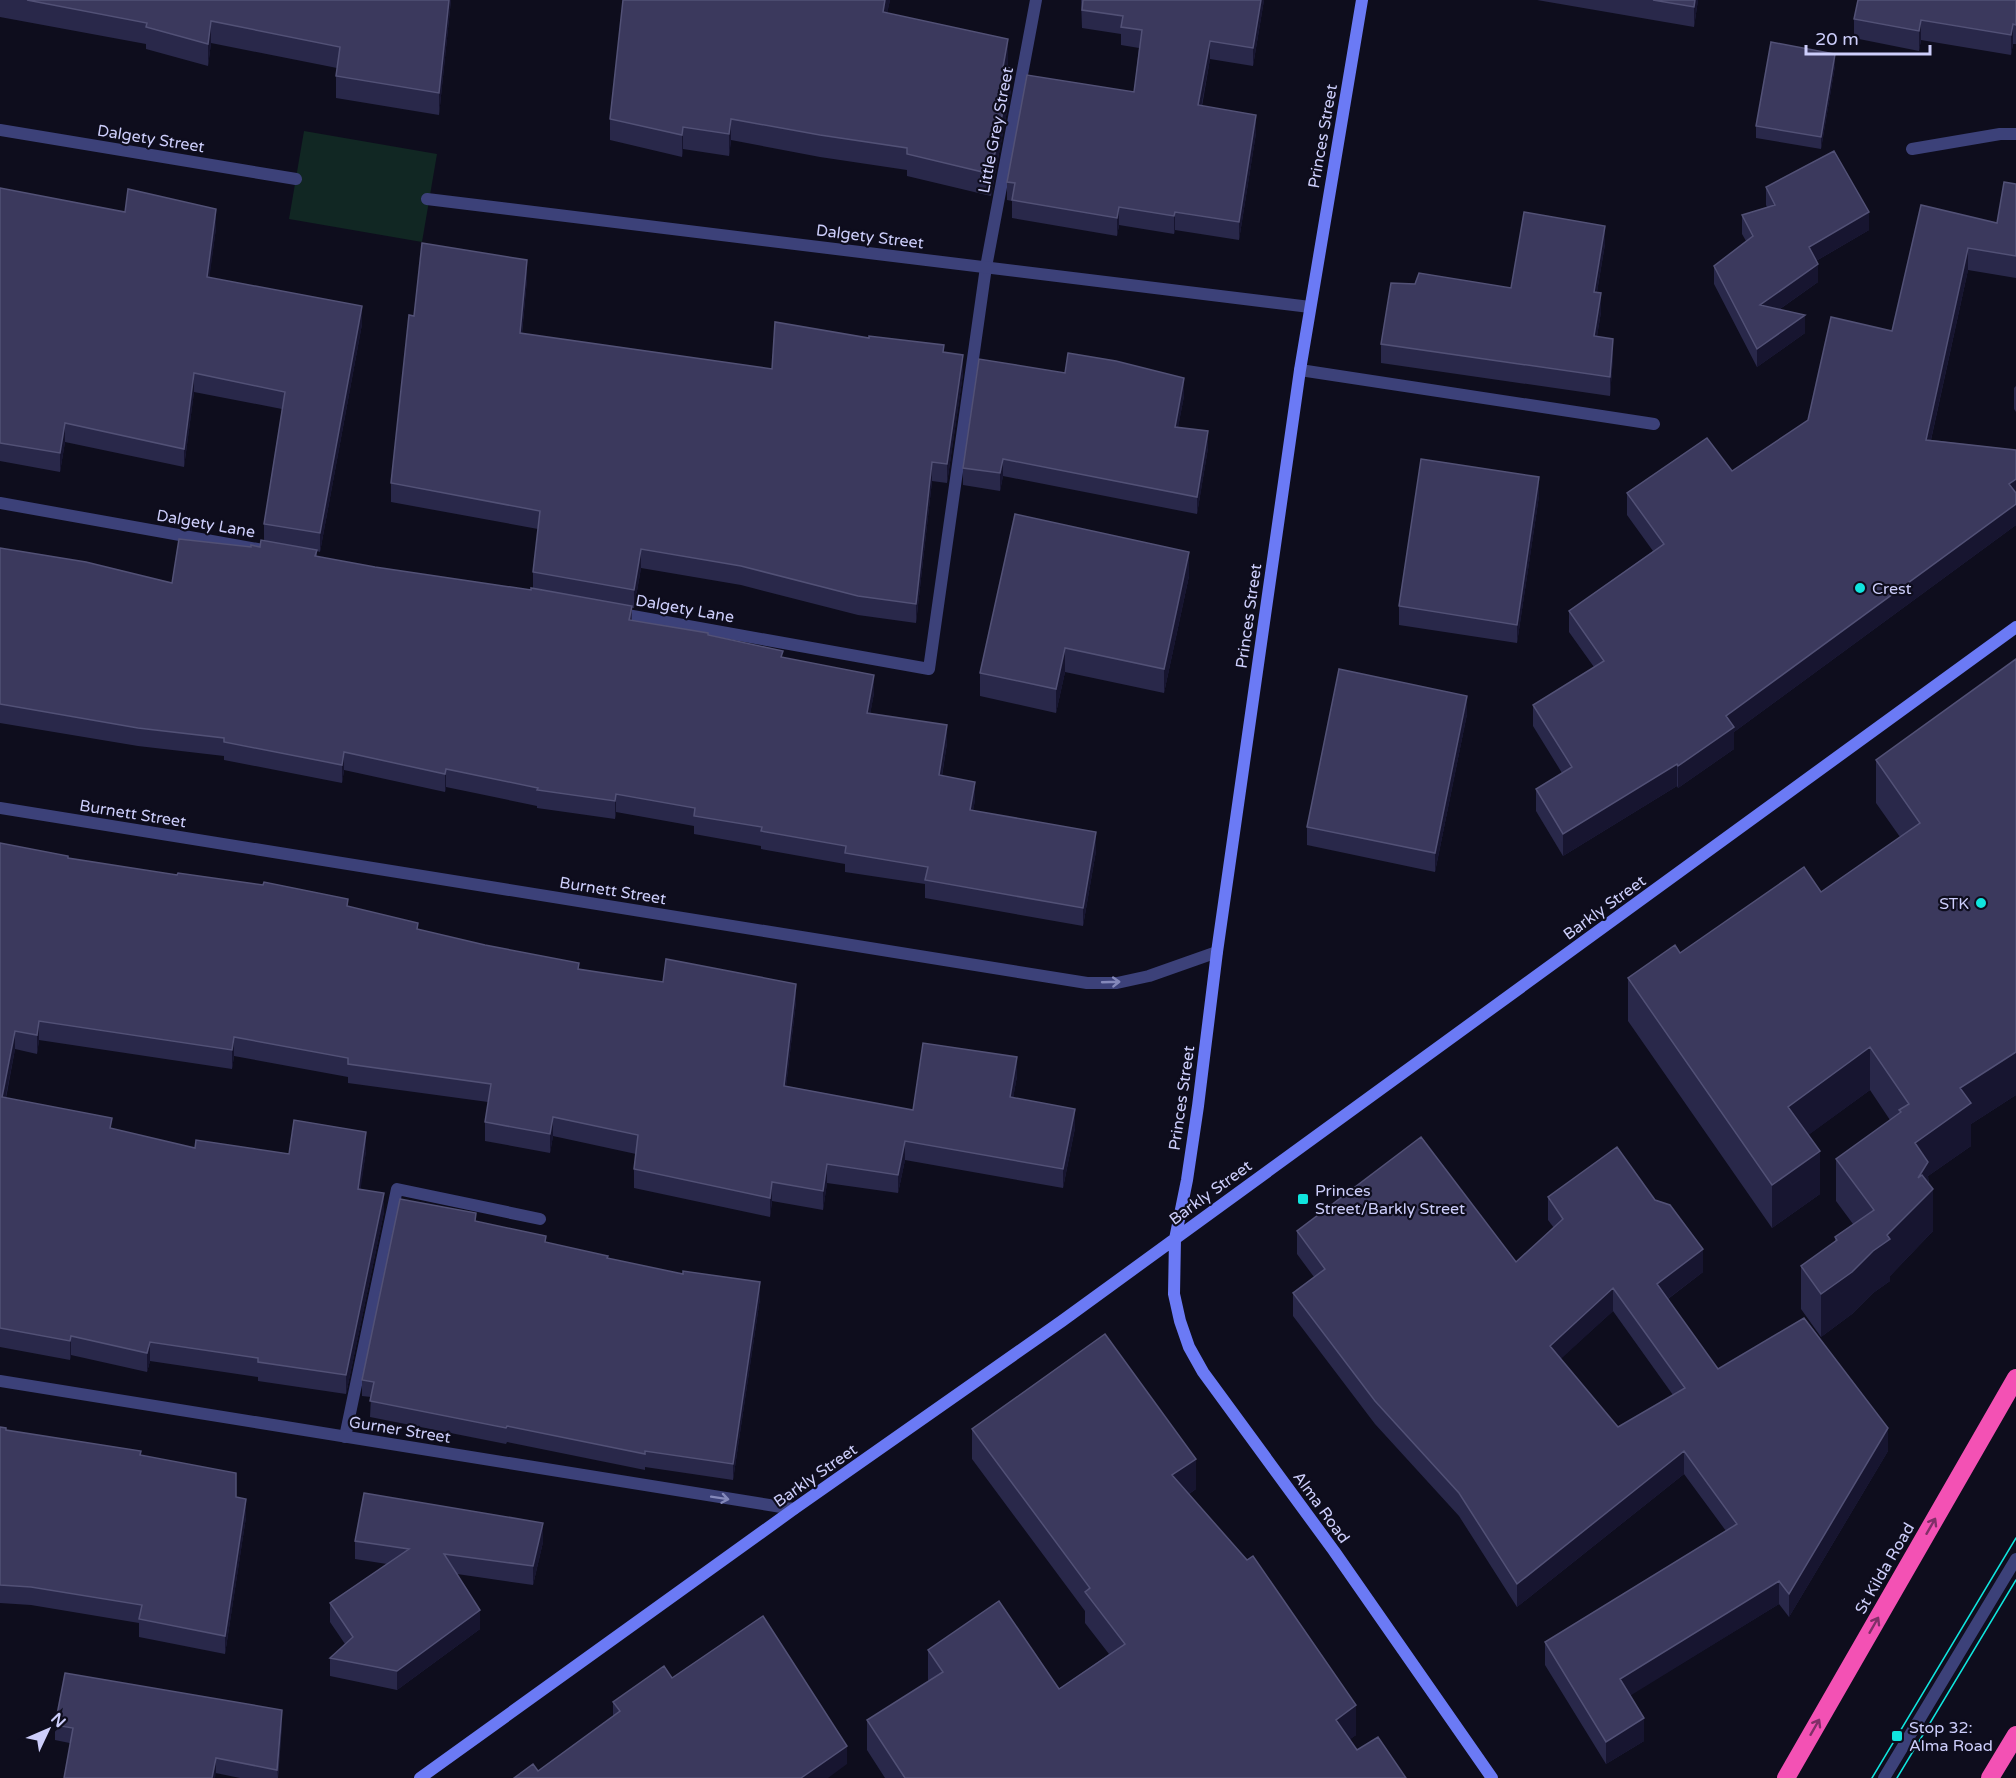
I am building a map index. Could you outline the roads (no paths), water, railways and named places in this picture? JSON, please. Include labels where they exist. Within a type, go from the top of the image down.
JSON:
[{"type":"highway","name":"St Kilda Road","points":[[1786,1778],[2016,1378]]},
{"type":"highway","points":[[1990,1778],[2016,1735]]},
{"type":"main road","name":"Princes Street","points":[[1175,1239],[1187,1180],[1299,370],[1362,0]]},
{"type":"main road","name":"Barkly Street","points":[[420,1778],[794,1509],[1052,1328],[2016,627]]},
{"type":"main road","name":"Alma Road","points":[[1175,1239],[1174,1294],[1189,1347],[1203,1372],[1334,1551],[1491,1778]]},
{"type":"street","name":"Little Grey Street","points":[[986,267],[1036,0]]},
{"type":"street","name":"Dalgety Street","points":[[0,130],[296,179]]},
{"type":"street","points":[[1912,149],[2000,134],[2016,135]]},
{"type":"street","name":"Dalgety Street","points":[[427,199],[1310,307]]},
{"type":"street","name":"Dalgety Lane","points":[[600,610],[929,669],[986,267]]},
{"type":"street","points":[[1299,370],[1654,424]]},
{"type":"street","name":"Dalgety Lane","points":[[0,503],[270,551]]},
{"type":"street","name":"Burnett Street","points":[[0,808],[1053,978],[1117,983],[1149,976],[1217,952]]},
{"type":"street","points":[[345,1437],[397,1189],[540,1218]]},
{"type":"street","name":"Gurner Street","points":[[0,1382],[794,1509]]},
{"type":"street","points":[[1884,1778],[2016,1558]]},
{"type":"tram line","points":[[1872,1778],[2016,1538]]},
{"type":"tram line","points":[[1897,1778],[2016,1580]]},
{"type":"place","name":"Crest","points":[[1860,588]]},
{"type":"place","name":"STK","points":[[1981,903]]},
{"type":"place","name":"Princes Street/Barkly Street","points":[[1303,1199]]},
{"type":"place","name":"Stop 32: Alma Road","points":[[1897,1736]]}]
